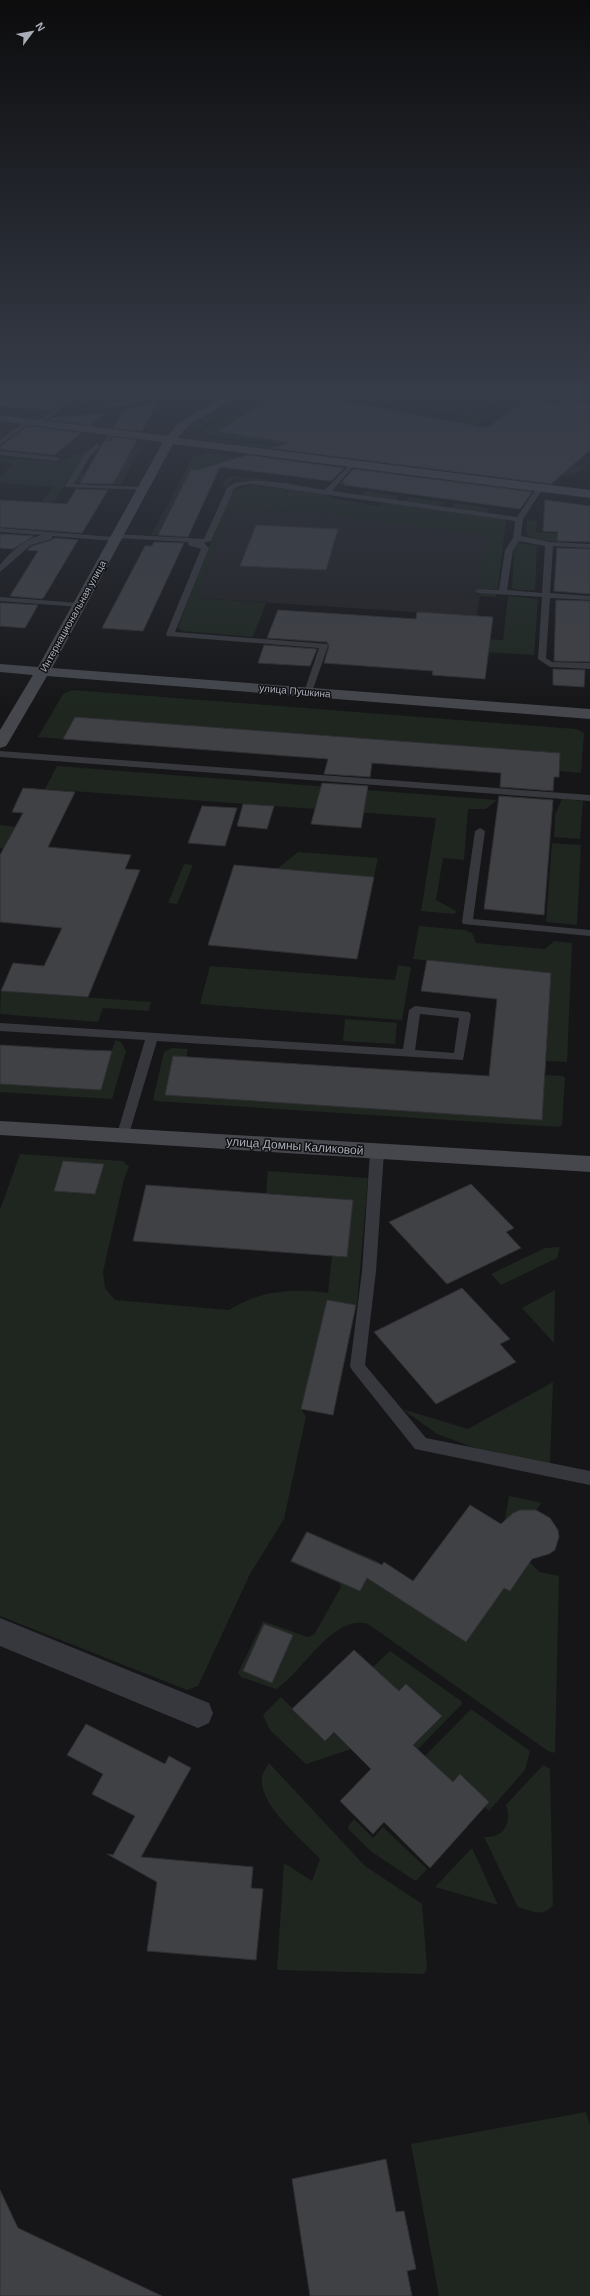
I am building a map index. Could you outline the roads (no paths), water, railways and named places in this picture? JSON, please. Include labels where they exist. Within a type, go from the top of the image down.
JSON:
[{"type":"street","name":"Интернациональная улица","points":[[0,742],[42,670],[138,497]]},
{"type":"street","name":"улица Пушкина","points":[[0,668],[42,670],[590,714]]},
{"type":"street","name":"улица Домны Каликовой","points":[[0,1128],[123,1134],[377,1152],[590,1164]]},
{"type":"street","points":[[0,1632],[198,1713]]},
{"type":"lane","points":[[0,530],[85,535],[88,537],[207,541],[227,497]]},
{"type":"lane","points":[[364,497],[519,519]]},
{"type":"lane","points":[[503,593],[509,550],[517,538],[519,519],[533,497]]},
{"type":"lane","points":[[0,570],[9,557],[40,537],[83,539],[88,537]]},
{"type":"lane","points":[[115,538],[196,543],[204,546],[170,634],[324,646],[308,692]]},
{"type":"lane","points":[[517,538],[549,544],[590,546]]},
{"type":"lane","points":[[549,544],[542,659],[550,664],[590,666]]},
{"type":"lane","points":[[479,591],[590,598]]},
{"type":"lane","points":[[0,599],[79,604]]},
{"type":"lane","points":[[0,754],[590,798]]},
{"type":"lane","points":[[480,831],[467,922],[590,933]]},
{"type":"lane","points":[[0,1027],[459,1057],[465,1015],[415,1010],[408,1053]]},
{"type":"lane","points":[[123,1134],[152,1036]]},
{"type":"lane","points":[[377,1152],[369,1271],[357,1366],[421,1444],[590,1478]]}]
